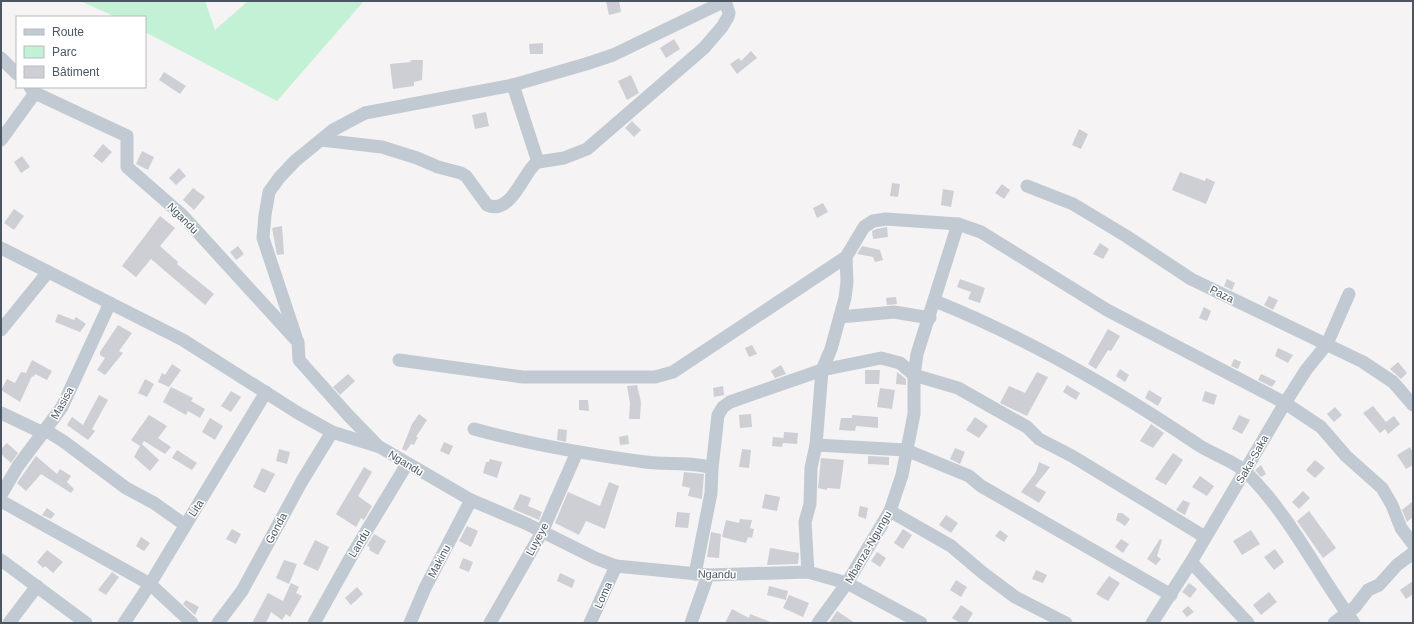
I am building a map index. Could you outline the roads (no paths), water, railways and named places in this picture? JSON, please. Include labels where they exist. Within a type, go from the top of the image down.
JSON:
[{"type":"street","points":[[298,342],[263,238],[265,214],[269,192],[279,178],[295,161],[333,130],[365,113],[513,85],[613,55],[725,1],[729,13],[722,27],[694,58],[587,149],[564,158],[538,162],[531,168],[510,198],[491,207],[486,205],[466,176],[461,173],[438,167],[417,158],[382,147],[321,140]]},
{"type":"street","points":[[1,58],[16,73]]},
{"type":"street","points":[[513,85],[538,162]]},
{"type":"street","points":[[1,140],[33,90]]},
{"type":"street","name":"Ngandu","points":[[33,90],[127,136],[127,167],[182,215],[298,342],[299,360],[348,415],[378,446],[407,464],[471,500],[525,523],[595,558],[616,566],[701,574],[808,572],[847,583],[921,623]]},
{"type":"street","name":"Paza","points":[[1027,186],[1073,204],[1126,236],[1191,279],[1363,362],[1393,382],[1413,405]]},
{"type":"street","points":[[399,360],[523,377],[655,377],[673,372],[846,257],[864,227],[873,221],[886,219],[958,224],[981,232],[1107,310],[1285,403],[1321,427],[1346,456],[1382,488],[1392,504],[1402,528],[1413,544]]},
{"type":"street","name":"Mbanza-Ngungu","points":[[818,623],[847,583],[890,511],[902,475],[914,414],[914,375],[917,354],[930,318],[958,224]]},
{"type":"street","points":[[1,248],[183,340],[298,413],[332,432],[378,446]]},
{"type":"street","points":[[808,572],[805,522],[810,504],[811,468],[816,445],[822,370],[831,349],[840,317],[847,282],[846,257]]},
{"type":"street","points":[[1,330],[48,272]]},
{"type":"street","name":"Saka-Saka","points":[[1152,623],[1191,562],[1285,403],[1306,370],[1327,344],[1349,294]]},
{"type":"street","points":[[935,301],[964,313],[1062,360],[1165,422],[1199,446],[1246,471],[1277,506],[1350,618]]},
{"type":"street","name":"Masisa","points":[[1,495],[18,466],[62,407],[110,303]]},
{"type":"street","points":[[840,317],[894,312],[930,318]]},
{"type":"street","points":[[692,623],[701,574],[711,493],[712,468],[718,415],[723,407],[730,402],[822,370],[881,358],[900,363],[914,375],[958,388],[1027,427],[1039,439],[1072,456],[1205,537]]},
{"type":"street","name":"Lita","points":[[124,623],[150,584],[266,392]]},
{"type":"street","points":[[1,413],[32,428],[44,431],[63,440],[126,488],[154,503],[185,525]]},
{"type":"street","points":[[474,429],[525,443],[577,452],[657,463],[700,464],[712,468]]},
{"type":"street","name":"Gonda","points":[[218,623],[242,591],[302,481],[332,432]]},
{"type":"street","points":[[816,445],[906,450],[969,476],[982,486],[1170,595]]},
{"type":"street","name":"Luyeye","points":[[490,623],[542,532],[577,452]]},
{"type":"street","name":"Landu","points":[[314,623],[352,555],[407,464]]},
{"type":"street","name":"Makinu","points":[[410,623],[425,588],[471,500]]},
{"type":"street","points":[[1,501],[150,584],[192,623]]},
{"type":"street","points":[[890,511],[951,546],[1015,597],[1066,623]]},
{"type":"street","points":[[1350,618],[1355,606],[1368,590],[1379,585],[1397,565],[1413,553]]},
{"type":"street","points":[[1,560],[86,623]]},
{"type":"street","points":[[1191,562],[1248,623]]},
{"type":"street","name":"Loma","points":[[590,623],[616,566]]},
{"type":"street","points":[[9,623],[37,586]]},
{"type":"street","points":[[1334,623],[1350,618]]}]
